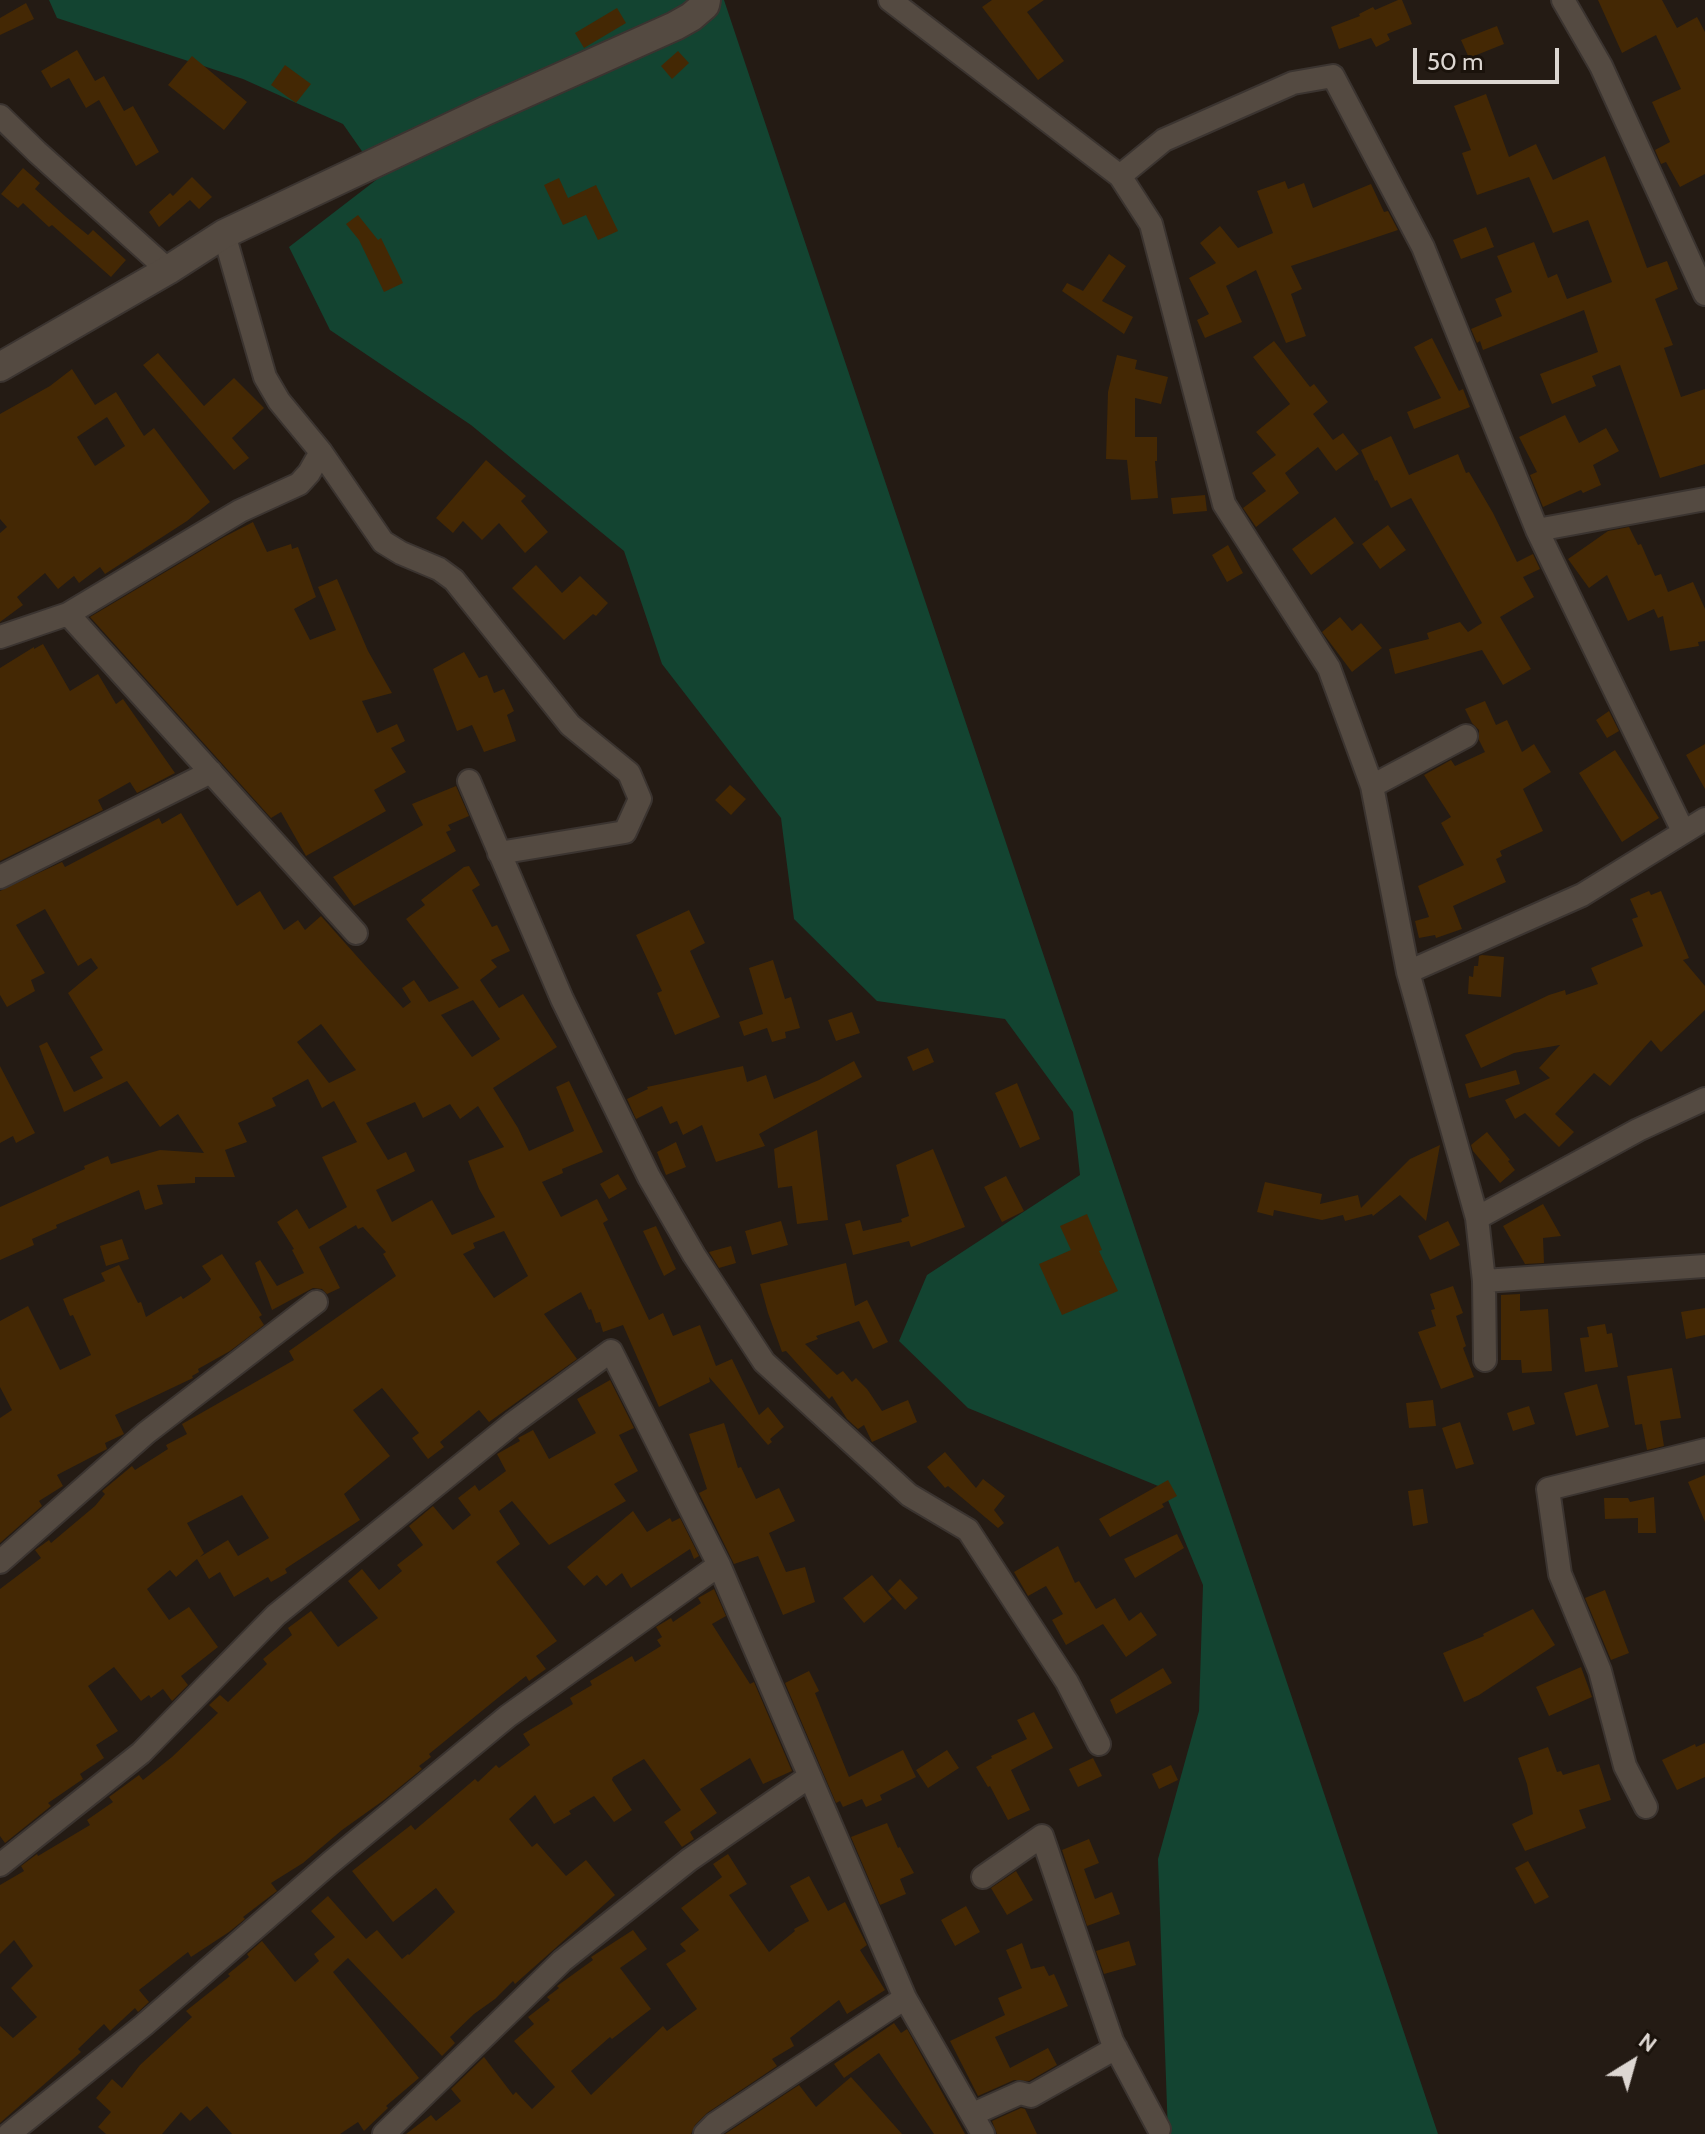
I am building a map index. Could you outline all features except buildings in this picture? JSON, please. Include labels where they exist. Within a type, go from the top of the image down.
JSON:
[{"type":"street","points":[[0,367],[236,228],[675,26],[691,17],[705,5],[706,0]]},
{"type":"street","points":[[890,0],[1120,176],[1151,224],[1224,504],[1329,668],[1372,786],[1408,972],[1477,1218],[1484,1281],[1485,1360]]},
{"type":"street","points":[[1563,0],[1601,66],[1705,294]]},
{"type":"street","points":[[1120,176],[1164,140],[1293,83],[1333,76],[1423,247],[1537,530],[1683,831]]},
{"type":"street","points":[[0,116],[168,270]]},
{"type":"street","points":[[236,228],[265,377],[279,401],[321,452],[383,542],[439,569],[454,580],[570,725],[629,773],[640,799],[625,832],[499,853]]},
{"type":"street","points":[[0,637],[68,614],[240,511],[299,484],[321,452]]},
{"type":"street","points":[[1537,530],[1705,499]]},
{"type":"street","points":[[68,614],[356,933]]},
{"type":"street","points":[[1372,786],[1466,736]]},
{"type":"street","points":[[0,877],[211,772]]},
{"type":"street","points":[[469,781],[562,999],[649,1177],[694,1255],[764,1362],[909,1495],[968,1530],[1067,1682],[1099,1744]]},
{"type":"street","points":[[1408,972],[1582,895],[1705,819]]},
{"type":"street","points":[[1477,1218],[1638,1130],[1705,1099]]},
{"type":"street","points":[[1484,1281],[1705,1266]]},
{"type":"street","points":[[0,1562],[146,1433],[316,1302]]},
{"type":"street","points":[[0,1865],[141,1753],[276,1615],[501,1432],[611,1351],[719,1565],[905,1998],[983,2134]]},
{"type":"street","points":[[1646,1807],[1625,1766],[1600,1671],[1560,1574],[1548,1489],[1705,1450]]},
{"type":"street","points":[[15,2132],[144,2025],[330,1863],[508,1716],[719,1565]]},
{"type":"street","points":[[384,2134],[562,1961],[689,1860],[809,1777]]},
{"type":"street","points":[[983,1877],[1042,1836],[1116,2048],[1159,2129]]},
{"type":"street","points":[[705,2134],[715,2124],[905,1998]]},
{"type":"street","points":[[973,2114],[1020,2093],[1031,2096],[1116,2048]]},
{"type":"green space","points":[[49,0],[724,0],[1438,2134],[1168,2134],[1158,1859],[1199,1711],[1203,1585],[1163,1488],[968,1408],[899,1341],[927,1275],[1080,1175],[1073,1112],[1005,1019],[877,1001],[794,919],[781,818],[662,664],[624,551],[471,425],[330,330],[289,247],[380,177],[343,124],[243,79],[57,18]]}]
